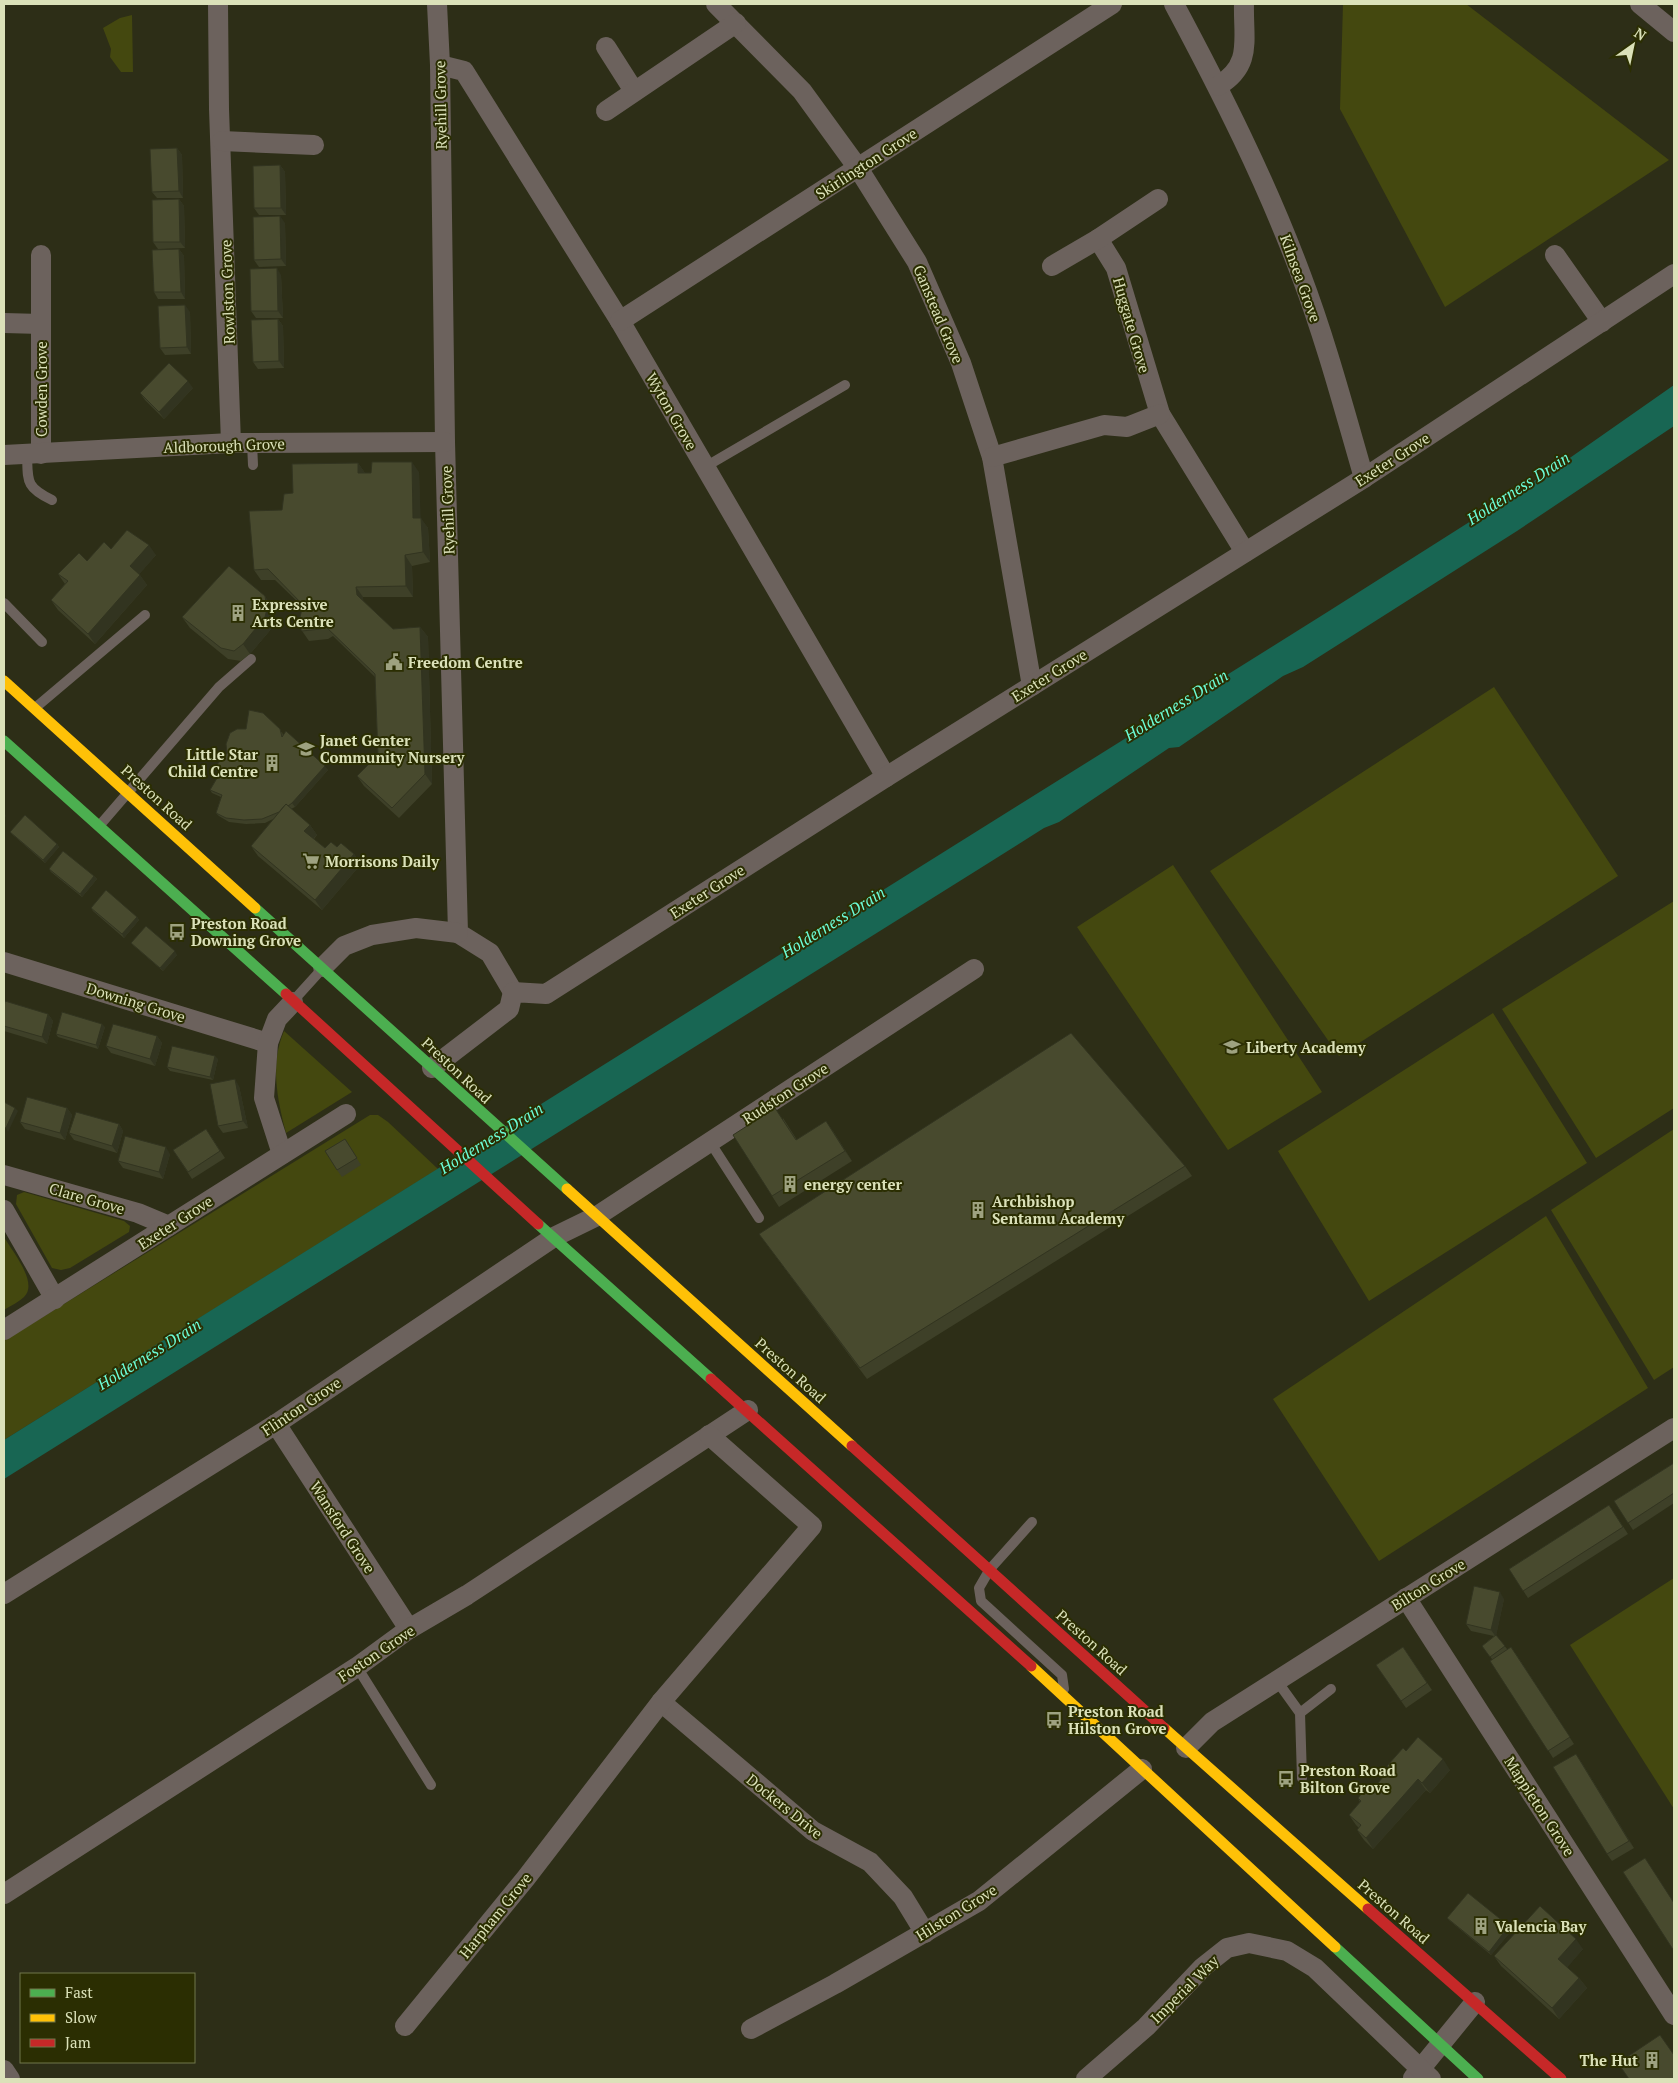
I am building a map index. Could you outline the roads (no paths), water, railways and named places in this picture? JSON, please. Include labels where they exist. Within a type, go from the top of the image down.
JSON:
[{"type":"street","name":"Rowlston Grove","points":[[218,4],[219,108],[222,141],[231,443]]},
{"type":"street","name":"Ryehill Grove","points":[[437,4],[440,65],[445,442],[458,934]]},
{"type":"street","name":"Ganstead Grove","points":[[716,4],[802,91],[858,168],[917,262],[960,363],[992,456],[1032,686]]},
{"type":"street","name":"Skirlington Grove","points":[[620,321],[1112,4]]},
{"type":"street","name":"Kilnsea Grove","points":[[1174,4],[1218,86],[1261,176],[1301,275],[1331,361],[1364,478]]},
{"type":"street","points":[[1218,86],[1234,76],[1243,62],[1244,4]]},
{"type":"street","points":[[1640,4],[1674,32]]},
{"type":"street","points":[[606,111],[736,23]]},
{"type":"street","points":[[606,47],[634,91]]},
{"type":"street","name":"Wyton Grove","points":[[440,65],[464,71],[620,321],[886,777]]},
{"type":"street","points":[[222,141],[314,145]]},
{"type":"street","points":[[1052,266],[1098,239],[1158,199]]},
{"type":"street","name":"Huggate Grove","points":[[1098,239],[1116,268],[1160,414],[1245,552]]},
{"type":"street","name":"Cowden Grove","points":[[34,454],[41,324],[41,255]]},
{"type":"street","points":[[1555,255],[1602,322]]},
{"type":"street","name":"Exeter Grove","points":[[513,992],[546,994],[886,777],[1364,478],[1674,274]]},
{"type":"street","name":"Cowden Grove","points":[[4,323],[41,324]]},
{"type":"street","points":[[992,456],[1104,426],[1126,427],[1160,414]]},
{"type":"street","name":"Aldborough Grove","points":[[4,455],[231,443],[445,442]]},
{"type":"street","name":"Preston Road","points":[[4,681],[323,967],[478,1111],[990,1569],[1186,1748],[1561,2079]]},
{"type":"street","points":[[4,741],[502,1192],[748,1410],[1142,1769],[1478,2079]]},
{"type":"street","points":[[323,967],[344,946],[372,935],[416,928],[458,934],[490,953],[513,992],[509,1009],[432,1068]]},
{"type":"street","name":"Downing Grove","points":[[4,962],[268,1043]]},
{"type":"street","name":"Rudston Grove","points":[[597,1216],[974,969]]},
{"type":"street","points":[[282,1154],[264,1098],[268,1043],[277,1019],[293,1002]]},
{"type":"street","name":"Exeter Grove","points":[[4,1330],[346,1114]]},
{"type":"street","name":"Clare Grove","points":[[4,1175],[138,1213],[169,1226]]},
{"type":"street","points":[[4,1210],[55,1299]]},
{"type":"street","name":"Flinton Grove","points":[[4,1594],[276,1424],[554,1237],[597,1216]]},
{"type":"street","name":"Foston Grove","points":[[4,1894],[356,1667],[410,1630],[475,1590],[748,1410]]},
{"type":"street","name":"Wansford Grove","points":[[276,1424],[410,1630]]},
{"type":"street","name":"Bilton Grove","points":[[1186,1748],[1212,1722],[1674,1428]]},
{"type":"street","name":"Harpham Grove","points":[[404,2026],[585,1802],[660,1702],[812,1526],[709,1435]]},
{"type":"street","name":"Mappleton Grove","points":[[1406,1598],[1674,2015]]},
{"type":"street","name":"Dockers Drive","points":[[660,1702],[813,1831],[870,1862],[904,1897],[924,1933]]},
{"type":"street","name":"Hilston Grove","points":[[751,2029],[835,1984],[979,1901],[1142,1769]]},
{"type":"street","name":"Imperial Way","points":[[1086,2079],[1146,2027],[1203,1967],[1227,1948],[1249,1943],[1287,1951],[1315,1968],[1421,2076]]},
{"type":"street","points":[[1421,2076],[1439,2045],[1475,2002]]},
{"type":"street","points":[[4,2070],[10,2079]]},
{"type":"lane","points":[[705,467],[846,384]]},
{"type":"lane","points":[[252,443],[253,465]]},
{"type":"lane","points":[[34,454],[28,482],[35,492],[52,500]]},
{"type":"lane","points":[[4,603],[42,642]]},
{"type":"lane","points":[[34,708],[145,615]]},
{"type":"lane","points":[[98,828],[220,687],[251,658]]},
{"type":"lane","points":[[293,1002],[323,967]]},
{"type":"lane","points":[[710,1142],[760,1218]]},
{"type":"lane","points":[[1032,1522],[990,1569],[979,1588],[981,1601],[1062,1675],[1066,1700]]},
{"type":"lane","points":[[356,1667],[431,1785]]},
{"type":"lane","points":[[1277,1681],[1300,1713],[1302,1778]]},
{"type":"lane","points":[[1300,1713],[1331,1689]]},
{"type":"water","name":"Holderness Drain","points":[[1674,385],[1674,426],[1517,531],[1303,667],[1283,676],[1179,747],[1169,748],[1059,822],[1044,828],[4,1479],[4,1440],[1329,611],[1564,462]]},
{"type":"place","name":"Expressive Arts Centre","points":[[238,613]]},
{"type":"place","name":"Freedom Centre","points":[[394,662]]},
{"type":"place","name":"Janet Genter Community Nursery","points":[[306,749]]},
{"type":"place","name":"Little Star Child Centre","points":[[272,763]]},
{"type":"place","name":"Morrisons Daily","points":[[311,861]]},
{"type":"place","name":"Preston Road Downing Grove","points":[[177,932]]},
{"type":"place","name":"Liberty Academy","points":[[1232,1047]]},
{"type":"place","name":"energy center","points":[[790,1184]]},
{"type":"place","name":"Archbishop Sentamu Academy","points":[[978,1210]]},
{"type":"place","name":"Preston Road Hilston Grove","points":[[1054,1720]]},
{"type":"place","name":"Preston Road Bilton Grove","points":[[1286,1779]]},
{"type":"place","name":"Valencia Bay","points":[[1481,1926]]},
{"type":"place","name":"The Hut","points":[[1652,2060]]}]
